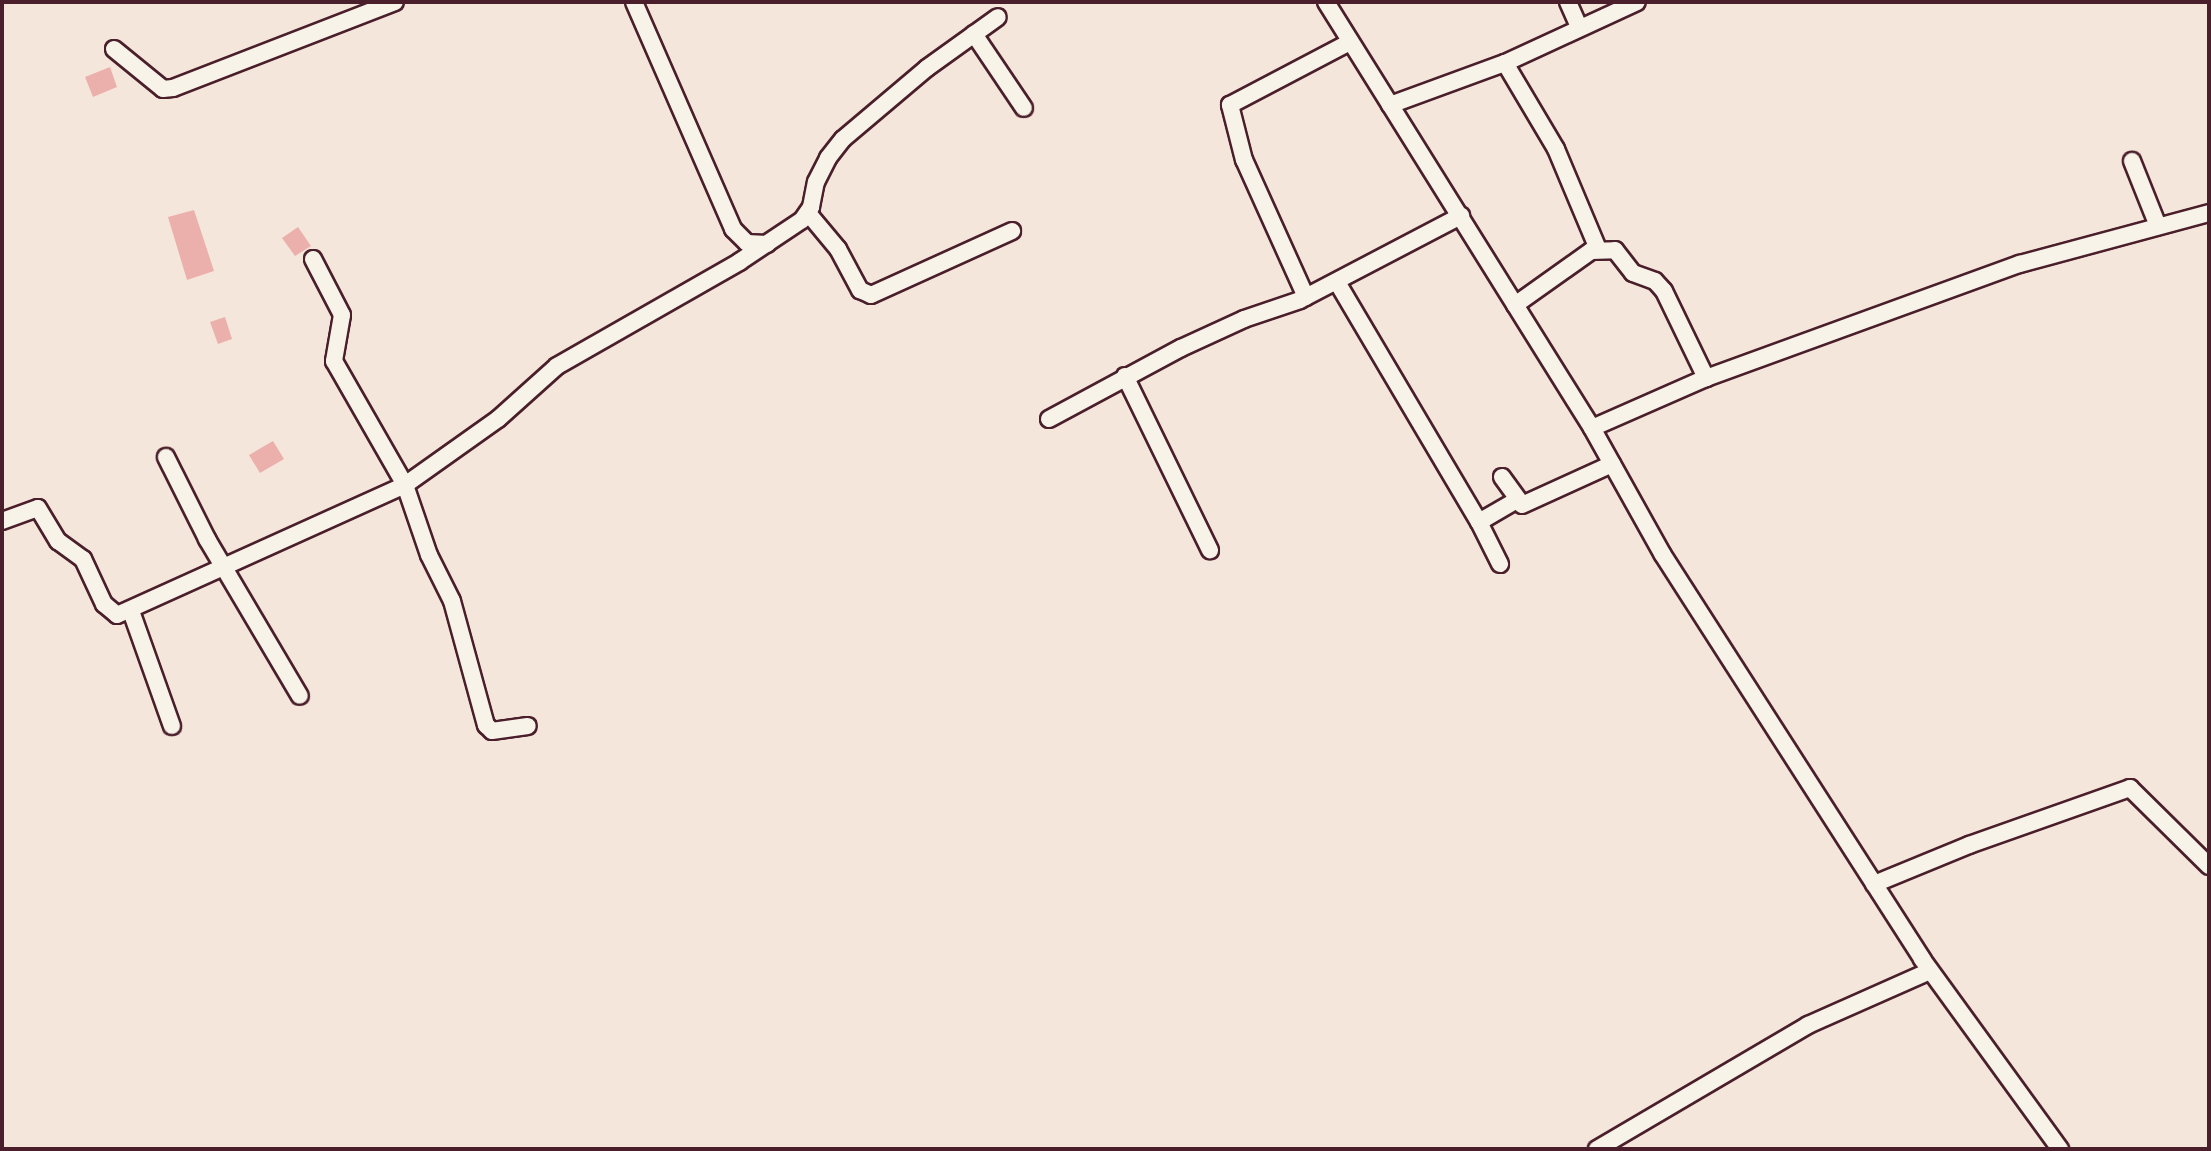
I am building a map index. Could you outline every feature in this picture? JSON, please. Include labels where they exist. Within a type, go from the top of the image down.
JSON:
[{"type":"street","points":[[114,49],[163,89],[173,88],[395,2]]},
{"type":"street","points":[[634,2],[733,229],[747,243],[767,244]]},
{"type":"street","points":[[1326,2],[1592,428],[1662,555],[1930,971],[2060,1149]]},
{"type":"street","points":[[1568,2],[1579,27]]},
{"type":"street","points":[[1390,105],[1505,63],[1637,2]]},
{"type":"street","points":[[2,521],[38,508],[58,541],[83,559],[110,612],[117,615],[225,570],[405,485],[498,419],[557,366],[767,244],[808,213],[816,182],[843,139],[998,17]]},
{"type":"street","points":[[974,34],[1024,108]]},
{"type":"street","points":[[1306,297],[1244,160],[1230,105],[1350,42]]},
{"type":"street","points":[[1505,63],[1556,149],[1598,249]]},
{"type":"street","points":[[2133,161],[2158,226]]},
{"type":"street","points":[[808,213],[838,249],[860,290],[870,295],[1012,231]]},
{"type":"street","points":[[1592,428],[1706,378],[2020,264],[2209,213]]},
{"type":"street","points":[[1049,419],[1125,376],[1244,318],[1306,297],[1461,216]]},
{"type":"street","points":[[1516,305],[1598,249],[1615,250],[1633,273],[1655,281],[1664,291],[1706,378]]},
{"type":"street","points":[[313,259],[342,315],[334,361],[405,485],[429,555],[452,601],[488,728],[527,726]]},
{"type":"street","points":[[1337,282],[1479,522],[1500,564]]},
{"type":"street","points":[[1125,376],[1210,550]]},
{"type":"street","points":[[166,457],[225,570],[300,696]]},
{"type":"street","points":[[1502,477],[1517,499],[1526,503],[1612,464]]},
{"type":"street","points":[[1479,522],[1517,499]]},
{"type":"street","points":[[131,611],[172,726]]},
{"type":"street","points":[[1874,884],[1969,845],[2130,788],[2209,866]]},
{"type":"street","points":[[1597,1149],[1808,1025],[1930,971]]},
{"type":"building","points":[[110,67],[117,87],[93,97],[85,77]]},
{"type":"building","points":[[194,210],[214,271],[187,280],[168,217]]},
{"type":"building","points":[[298,227],[311,246],[295,256],[282,238]]},
{"type":"building","points":[[225,317],[232,339],[218,344],[210,322]]},
{"type":"building","points":[[273,441],[284,459],[260,473],[249,455]]}]
